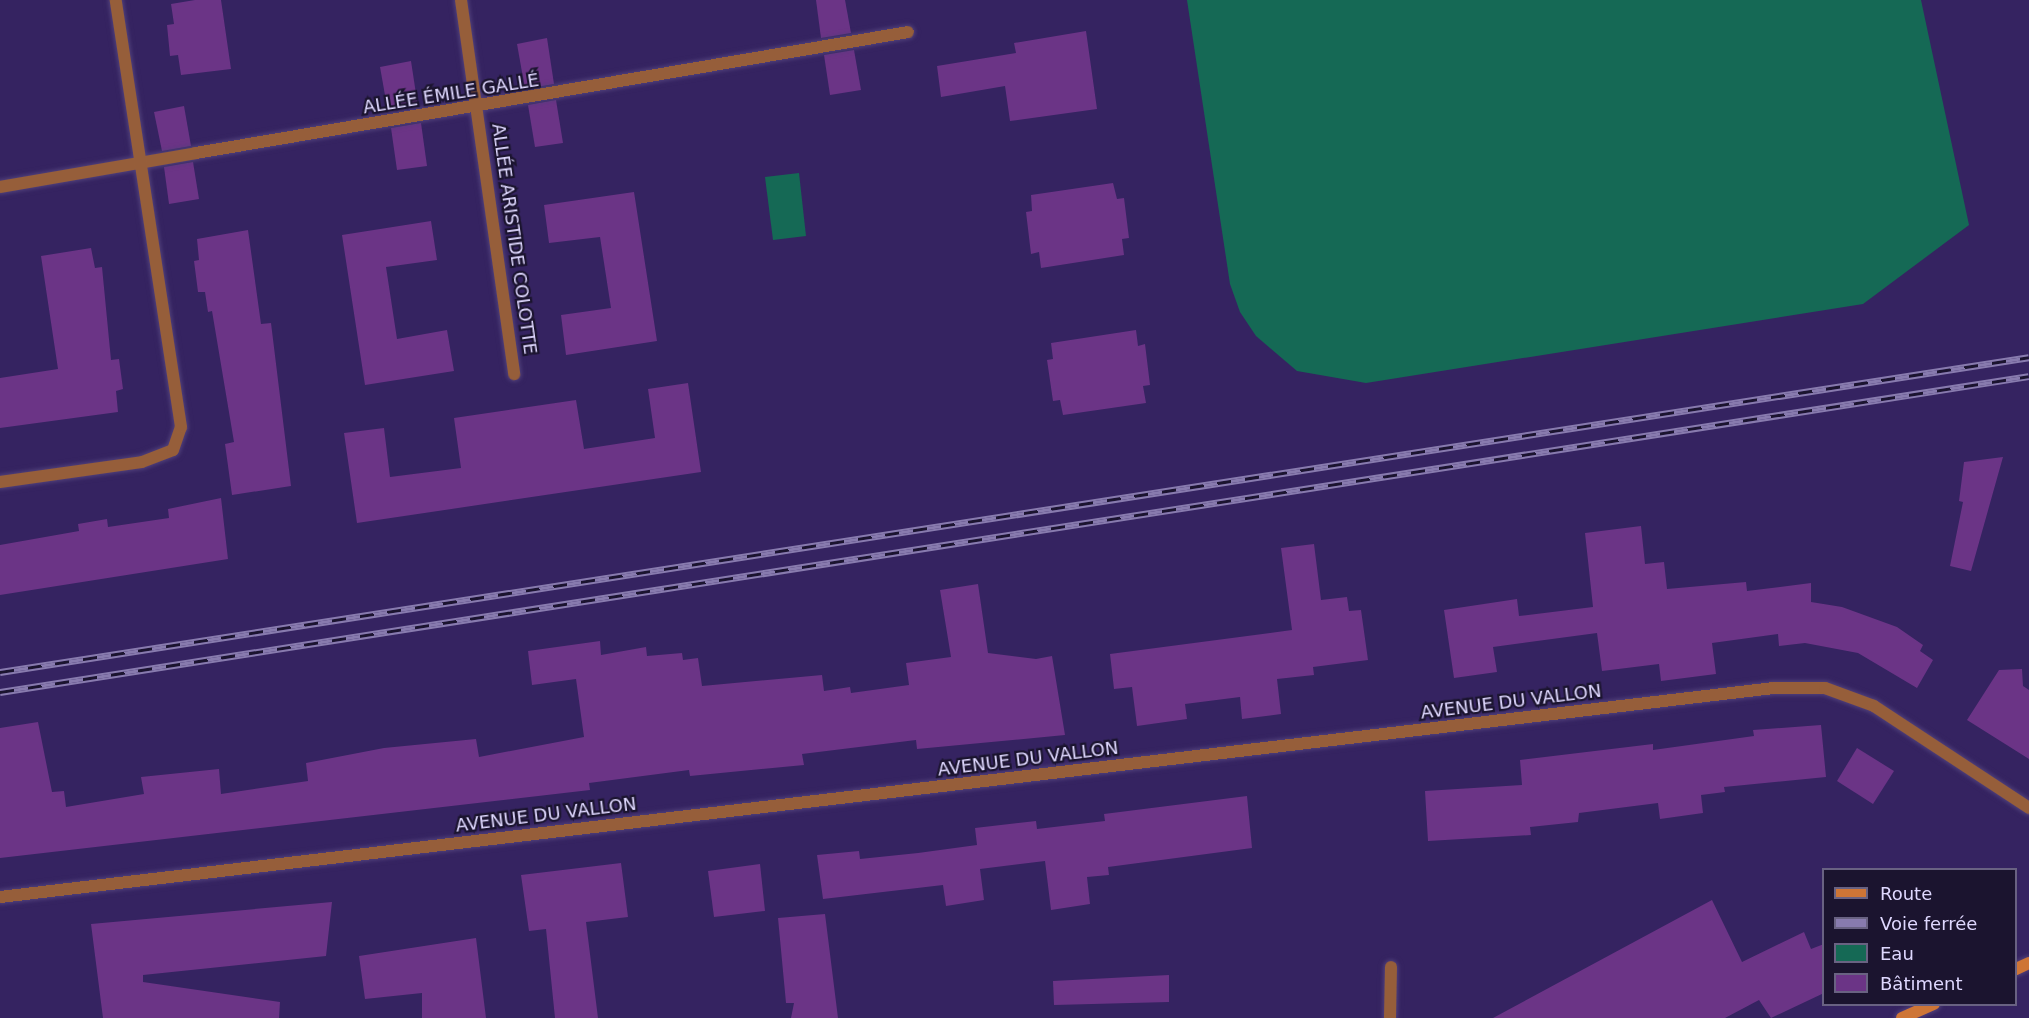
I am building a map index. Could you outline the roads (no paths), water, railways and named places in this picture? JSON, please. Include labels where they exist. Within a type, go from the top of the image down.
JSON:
[{"type":"street","points":[[0,482],[142,462],[173,450],[181,427],[116,0]]},
{"type":"street","name":"ALLÉE ARISTIDE COLOTTE","points":[[461,0],[514,374]]},
{"type":"street","name":"ALLÉE ÉMILE GALLÉ","points":[[0,187],[139,162],[477,109],[908,32]]},
{"type":"street","name":"AVENUE DU VALLON","points":[[0,897],[1773,688],[1825,688],[1874,706],[2029,808]]},
{"type":"street","points":[[1390,1018],[1391,967]]},
{"type":"street","points":[[1902,1018],[1932,1006]]},
{"type":"water","points":[[1187,0],[1921,0],[1969,225],[1863,304],[1366,383],[1297,371],[1256,336],[1240,312],[1230,284]]},
{"type":"water","points":[[799,173],[806,236],[773,240],[765,177]]},
{"type":"railway","points":[[0,672],[2029,357]]},
{"type":"railway","points":[[0,692],[2029,376]]}]
